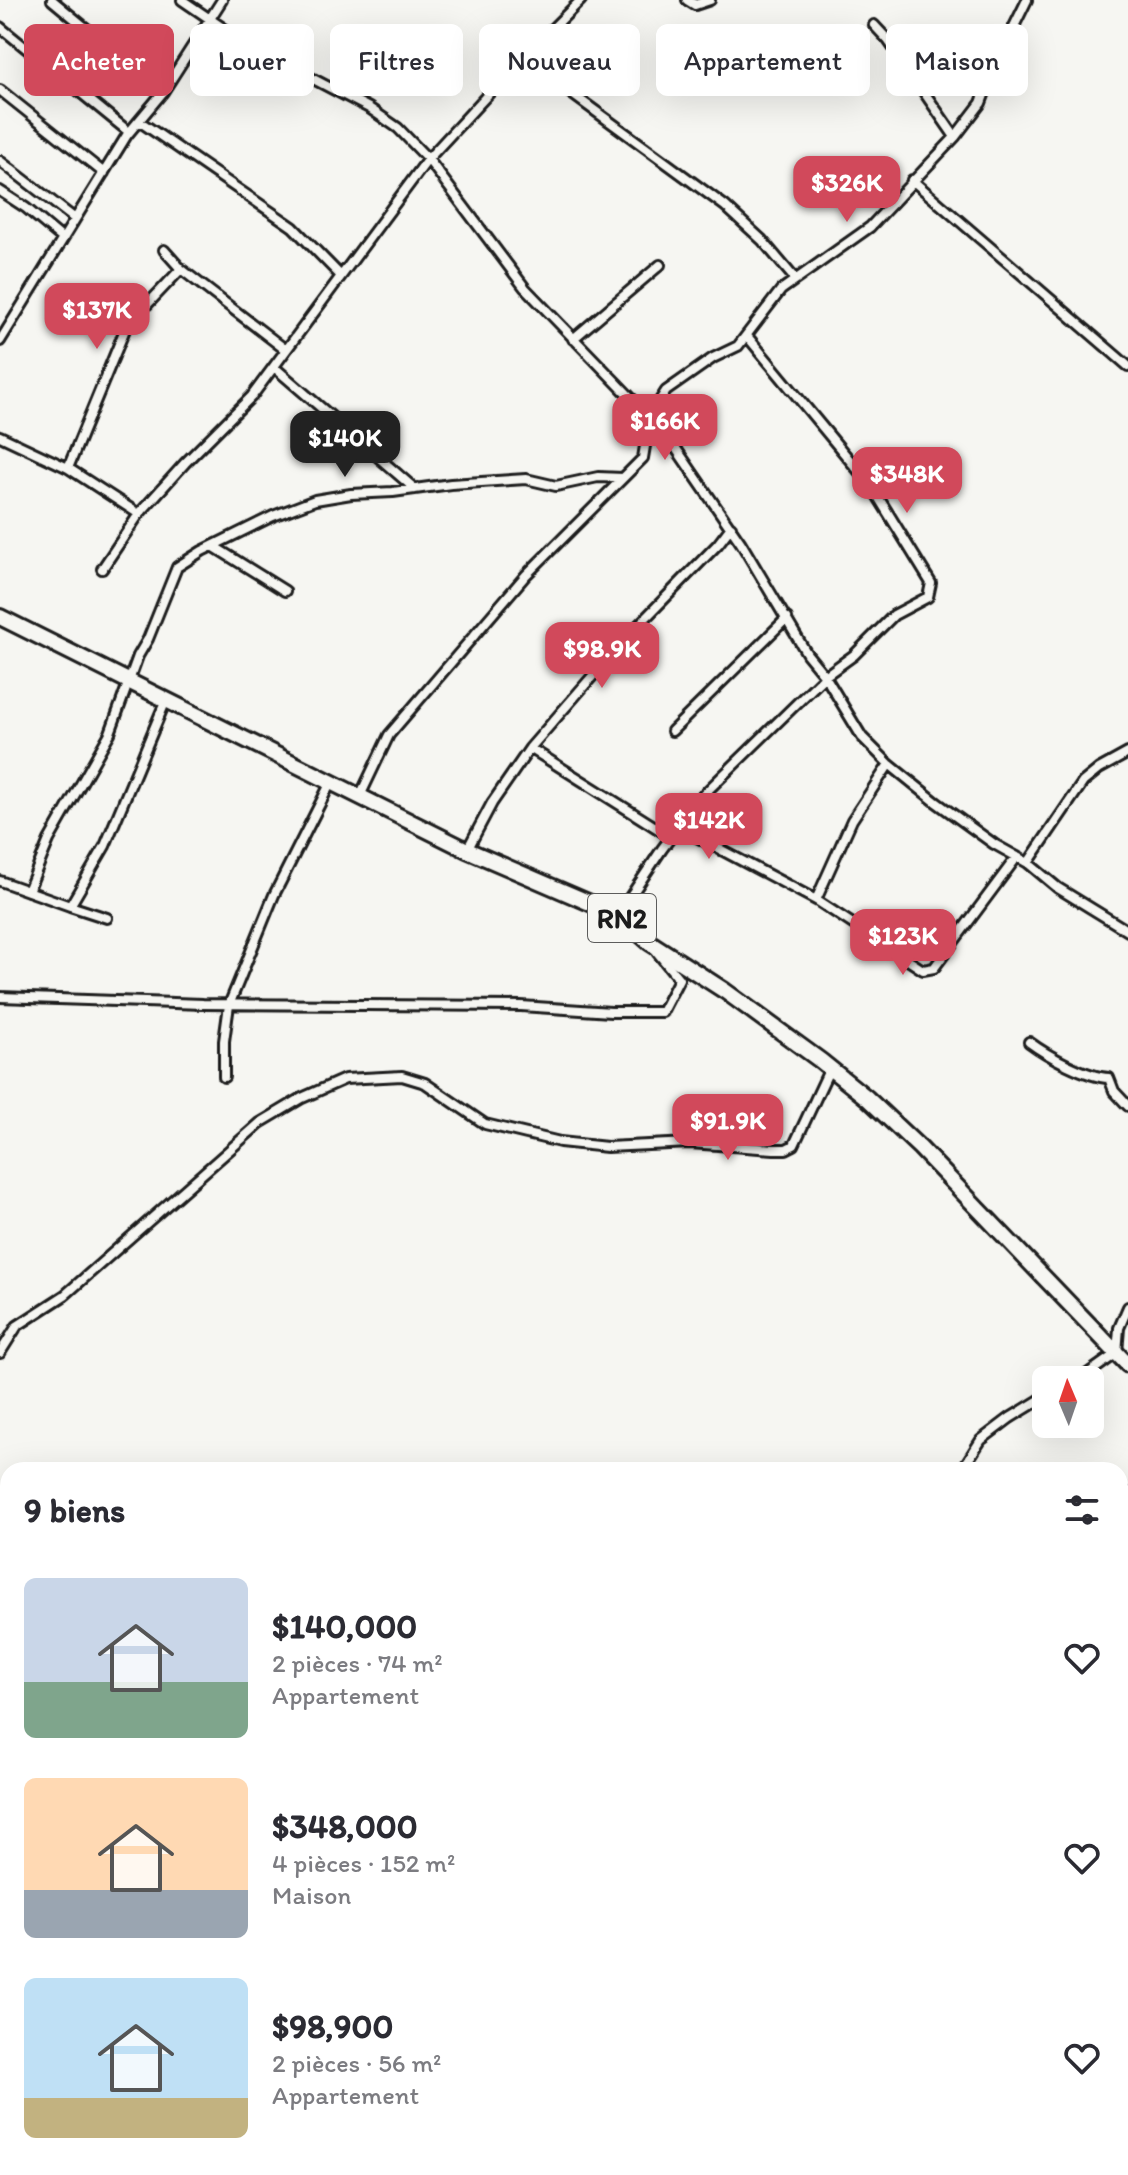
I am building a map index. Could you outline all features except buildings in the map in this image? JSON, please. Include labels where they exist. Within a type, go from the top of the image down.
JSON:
[{"type":"highway","name":"RN2","points":[[0,617],[467,850],[618,915],[649,942],[725,991],[867,1098],[920,1148],[1128,1365]]},
{"type":"street","points":[[52,0],[81,24]]},
{"type":"street","points":[[182,0],[248,45],[369,108],[398,128],[428,159],[503,261],[573,339],[666,434],[731,527],[807,654],[825,676],[862,737],[889,764],[947,810],[1028,863],[1058,888],[1128,931]]},
{"type":"street","points":[[174,75],[222,0]]},
{"type":"street","points":[[557,24],[581,0]]},
{"type":"street","points":[[687,0],[695,5],[710,0]]},
{"type":"street","points":[[360,796],[389,735],[526,575],[643,458],[650,416],[666,391],[713,358],[732,350],[747,336],[781,290],[870,227],[955,137],[981,103],[996,63],[1027,0]]},
{"type":"street","points":[[874,25],[888,40],[955,137]]},
{"type":"street","points":[[0,27],[129,132]]},
{"type":"street","points":[[0,90],[104,173]]},
{"type":"street","points":[[0,341],[129,132],[160,96]]},
{"type":"street","points":[[102,569],[139,514],[252,396],[428,159],[487,96]]},
{"type":"street","points":[[575,96],[725,206],[762,240],[795,279]]},
{"type":"street","points":[[139,121],[293,227],[340,275]]},
{"type":"street","points":[[0,161],[75,219]]},
{"type":"street","points":[[912,180],[1128,366]]},
{"type":"street","points":[[0,191],[13,197],[63,239]]},
{"type":"street","points":[[164,250],[181,269],[286,350]]},
{"type":"street","points":[[573,339],[660,265]]},
{"type":"street","points":[[68,468],[126,327],[181,269]]},
{"type":"street","points":[[618,915],[701,797],[825,676],[854,655],[894,615],[928,597],[931,583],[872,487],[747,336]]},
{"type":"street","points":[[274,367],[415,489]]},
{"type":"street","points":[[0,436],[68,468],[139,514]]},
{"type":"street","points":[[28,891],[49,840],[110,733],[177,567],[273,516],[315,500],[351,494],[526,479],[556,486],[598,477],[623,478]]},
{"type":"street","points":[[467,850],[492,803],[530,748],[624,640],[731,527]]},
{"type":"street","points":[[213,546],[285,591]]},
{"type":"street","points":[[672,731],[787,618]]},
{"type":"street","points":[[70,906],[105,846],[166,699]]},
{"type":"street","points":[[530,748],[671,837]]},
{"type":"street","points":[[1028,863],[1083,782],[1128,753]]},
{"type":"street","points":[[816,900],[852,820],[889,764]]},
{"type":"street","points":[[224,1077],[224,1041],[229,1005],[274,895],[331,782]]},
{"type":"street","points":[[678,827],[816,900],[923,970],[934,968],[1016,858]]},
{"type":"street","points":[[0,881],[107,918]]},
{"type":"street","points":[[0,997],[229,1005],[521,1006],[662,1012],[679,979],[649,942]]},
{"type":"street","points":[[1029,1042],[1055,1059],[1100,1078],[1109,1078],[1114,1091],[1128,1106]]},
{"type":"street","points":[[0,1353],[17,1326],[65,1295],[260,1123],[302,1098],[345,1079],[402,1076],[425,1083],[485,1124],[560,1142],[607,1147],[690,1143],[786,1149],[794,1145],[830,1068]]},
{"type":"street","points":[[1099,1366],[1117,1353],[1119,1328],[1128,1307]]},
{"type":"street","points":[[967,1462],[981,1440],[1032,1405]]}]
